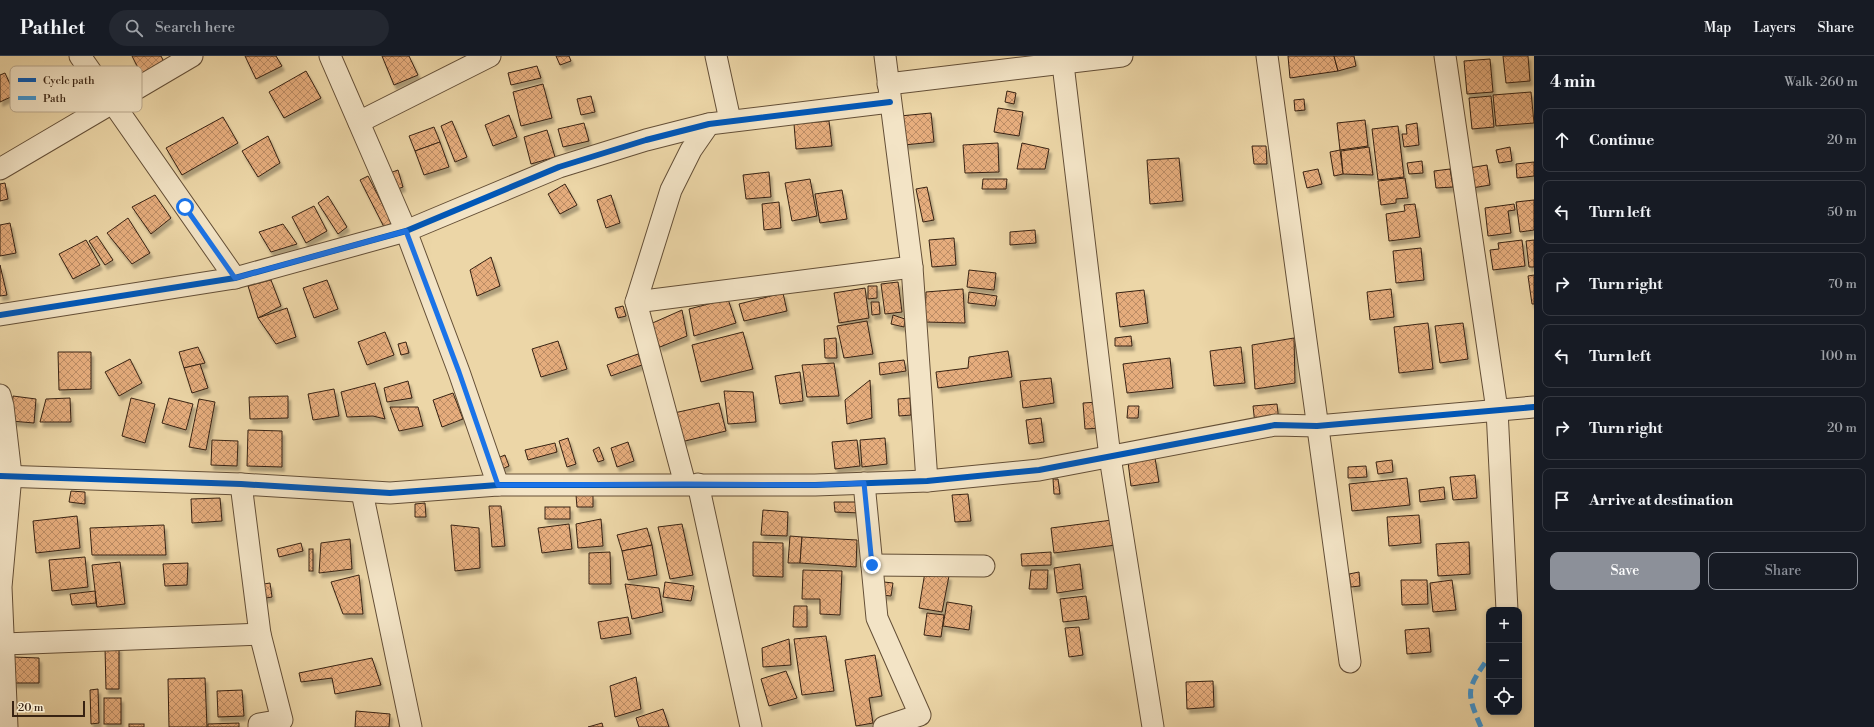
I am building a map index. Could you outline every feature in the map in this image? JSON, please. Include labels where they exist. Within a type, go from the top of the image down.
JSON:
[{"type":"street","points":[[80,56],[87,66]]},
{"type":"street","points":[[142,85],[192,56]]},
{"type":"street","points":[[330,56],[406,231],[459,372],[498,485]]},
{"type":"street","points":[[359,122],[490,56]]},
{"type":"street","points":[[716,56],[730,120]]},
{"type":"street","points":[[885,56],[912,268],[927,481]]},
{"type":"street","points":[[0,315],[235,278],[406,231],[559,167],[646,140],[709,124],[889,93],[1063,59],[1122,56]]},
{"type":"street","points":[[1267,56],[1350,662]]},
{"type":"street","points":[[1445,56],[1497,410],[1507,607]]},
{"type":"street","points":[[1063,59],[1110,457],[1153,727]]},
{"type":"street","points":[[0,169],[95,112]]},
{"type":"street","points":[[119,112],[235,278]]},
{"type":"street","points":[[709,124],[691,150],[671,190],[636,302],[692,484],[751,727]]},
{"type":"street","points":[[636,302],[912,268]]},
{"type":"street","points":[[0,395],[3,406],[5,475],[1,587],[7,727]]},
{"type":"street","points":[[5,475],[242,484],[390,493],[498,485],[815,485],[927,481],[1039,470],[1274,425],[1317,426],[1534,407]]},
{"type":"street","points":[[864,483],[877,618],[920,715],[884,727]]},
{"type":"street","points":[[242,484],[260,634],[282,720],[259,724],[259,727]]},
{"type":"street","points":[[362,492],[412,727]]},
{"type":"street","points":[[872,565],[984,566]]},
{"type":"street","points":[[3,656],[260,634]]},
{"type":"building","points":[[132,56],[161,56],[164,62],[142,73],[142,66],[137,66]]},
{"type":"building","points":[[245,56],[276,56],[282,66],[256,79]]},
{"type":"building","points":[[382,56],[409,56],[418,75],[394,85]]},
{"type":"building","points":[[556,56],[569,56],[571,61],[560,65]]},
{"type":"building","points":[[1288,56],[1334,56],[1338,71],[1290,78]]},
{"type":"building","points":[[1334,56],[1354,56],[1356,66],[1338,71]]},
{"type":"building","points":[[1503,56],[1528,56],[1530,81],[1506,83]]},
{"type":"building","points":[[1490,59],[1493,92],[1467,94],[1464,61]]},
{"type":"building","points":[[537,66],[541,78],[511,85],[508,73]]},
{"type":"building","points":[[306,71],[321,98],[284,118],[269,92]]},
{"type":"building","points":[[5,73],[10,84],[10,97],[0,102],[0,75]]},
{"type":"building","points":[[543,84],[552,118],[521,126],[513,92]]},
{"type":"building","points":[[1007,91],[1016,93],[1014,104],[1005,102]]},
{"type":"building","points":[[1531,92],[1534,123],[1496,126],[1493,95]]},
{"type":"building","points":[[591,96],[595,112],[581,115],[577,99]]},
{"type":"building","points":[[1491,96],[1494,127],[1472,129],[1469,98]]},
{"type":"building","points":[[1304,99],[1305,110],[1295,111],[1294,100]]},
{"type":"building","points":[[998,108],[1023,112],[1019,136],[994,132]]},
{"type":"building","points":[[931,113],[934,142],[904,145],[900,116]]},
{"type":"building","points":[[509,115],[517,137],[493,146],[485,125]]},
{"type":"building","points":[[223,117],[238,143],[182,175],[166,148]]},
{"type":"building","points":[[1365,120],[1368,146],[1340,150],[1337,123]]},
{"type":"building","points":[[452,121],[467,157],[455,162],[441,126]]},
{"type":"building","points":[[829,121],[832,146],[796,149],[794,124]]},
{"type":"building","points":[[584,123],[589,141],[563,147],[558,129]]},
{"type":"building","points":[[1417,123],[1419,145],[1404,147],[1402,134],[1407,134],[1406,125]]},
{"type":"building","points":[[1398,126],[1404,177],[1378,180],[1372,129]]},
{"type":"building","points":[[434,127],[440,142],[415,151],[409,136]]},
{"type":"building","points":[[547,130],[555,157],[531,164],[524,137]]},
{"type":"building","points":[[268,136],[280,163],[258,177],[242,151]]},
{"type":"building","points":[[440,142],[449,167],[424,175],[415,151]]},
{"type":"building","points":[[998,143],[999,172],[965,173],[963,145]]},
{"type":"building","points":[[1022,143],[1049,149],[1045,169],[1017,169]]},
{"type":"building","points":[[1252,146],[1266,146],[1267,164],[1254,164]]},
{"type":"building","points":[[1369,147],[1373,175],[1343,174],[1341,151]]},
{"type":"building","points":[[1510,147],[1512,161],[1499,163],[1496,150]]},
{"type":"building","points":[[1340,150],[1343,174],[1334,176],[1330,152]]},
{"type":"building","points":[[1179,158],[1183,201],[1150,204],[1147,160]]},
{"type":"building","points":[[1422,161],[1423,173],[1409,174],[1407,163]]},
{"type":"building","points":[[1534,162],[1534,176],[1517,178],[1516,164]]},
{"type":"building","points":[[1487,165],[1490,185],[1472,188],[1469,168]]},
{"type":"building","points":[[1318,169],[1322,184],[1307,188],[1303,172]]},
{"type":"building","points":[[1450,169],[1453,187],[1436,188],[1434,171]]},
{"type":"building","points":[[398,170],[403,187],[392,191],[387,174]]},
{"type":"building","points":[[769,172],[771,197],[746,199],[743,175]]},
{"type":"building","points":[[368,176],[392,223],[384,227],[360,180]]},
{"type":"building","points":[[1405,178],[1408,198],[1396,199],[1396,203],[1381,205],[1378,181]]},
{"type":"building","points":[[810,179],[817,216],[792,221],[785,183]]},
{"type":"building","points":[[983,179],[1007,179],[1006,189],[982,189]]},
{"type":"building","points":[[5,183],[8,199],[0,201],[0,184]]},
{"type":"building","points":[[565,184],[577,205],[560,214],[548,194]]},
{"type":"building","points":[[927,187],[934,220],[923,222],[916,189]]},
{"type":"building","points":[[842,190],[847,219],[820,223],[815,194]]},
{"type":"building","points":[[155,195],[171,218],[151,234],[132,207]]},
{"type":"building","points":[[611,195],[620,223],[606,228],[597,200]]},
{"type":"building","points":[[328,196],[347,227],[338,234],[318,203]]},
{"type":"building","points":[[1534,200],[1534,230],[1520,232],[1516,202]]},
{"type":"building","points":[[779,202],[781,228],[764,230],[762,204]]},
{"type":"building","points":[[1415,204],[1420,237],[1389,241],[1386,214],[1405,211],[1404,205]]},
{"type":"building","points":[[1514,204],[1515,210],[1508,211],[1511,233],[1488,236],[1485,208]]},
{"type":"building","points":[[314,206],[327,231],[306,243],[292,217]]},
{"type":"building","points":[[128,218],[150,253],[132,264],[107,233]]},
{"type":"building","points":[[10,223],[16,253],[0,256],[0,225]]},
{"type":"building","points":[[283,224],[297,244],[271,252],[259,232]]},
{"type":"building","points":[[1035,230],[1036,243],[1010,245],[1010,232]]},
{"type":"building","points":[[97,236],[113,260],[105,265],[89,241]]},
{"type":"building","points":[[954,238],[956,265],[932,267],[929,240]]},
{"type":"building","points":[[86,240],[100,265],[73,279],[59,254]]},
{"type":"building","points":[[1522,240],[1525,266],[1493,270],[1490,250],[1499,249],[1498,243]]},
{"type":"building","points":[[1534,240],[1534,267],[1529,267],[1526,241]]},
{"type":"building","points":[[1421,248],[1424,280],[1396,283],[1393,251]]},
{"type":"building","points":[[491,257],[500,286],[477,296],[470,270]]},
{"type":"building","points":[[0,265],[7,295],[0,296]]},
{"type":"building","points":[[969,270],[996,273],[994,290],[967,287]]},
{"type":"building","points":[[1534,275],[1534,304],[1532,304],[1528,276]]},
{"type":"building","points":[[271,280],[281,306],[258,318],[248,286]]},
{"type":"building","points":[[327,280],[338,309],[314,318],[303,288]]},
{"type":"building","points":[[898,282],[902,312],[885,314],[881,284]]},
{"type":"building","points":[[868,286],[877,286],[877,298],[868,299]]},
{"type":"building","points":[[865,288],[869,318],[839,323],[834,293]]},
{"type":"building","points":[[963,289],[965,323],[925,322],[926,292]]},
{"type":"building","points":[[1391,289],[1394,317],[1370,320],[1367,292]]},
{"type":"building","points":[[1144,290],[1148,323],[1120,327],[1116,293]]},
{"type":"building","points":[[969,292],[997,296],[995,306],[968,303]]},
{"type":"building","points":[[783,293],[787,311],[744,321],[739,304]]},
{"type":"building","points":[[728,299],[736,323],[694,336],[689,309]]},
{"type":"building","points":[[871,302],[879,302],[880,314],[872,315]]},
{"type":"building","points":[[623,306],[626,316],[618,318],[615,308]]},
{"type":"building","points":[[287,308],[296,337],[276,344],[258,318]]},
{"type":"building","points":[[682,310],[687,336],[660,347],[648,325]]},
{"type":"building","points":[[893,315],[905,319],[904,327],[891,324]]},
{"type":"building","points":[[867,321],[873,354],[844,358],[837,326]]},
{"type":"building","points":[[1428,323],[1433,369],[1399,373],[1394,327]]},
{"type":"building","points":[[1463,323],[1468,359],[1440,363],[1435,326]]},
{"type":"building","points":[[385,332],[394,355],[367,365],[358,342]]},
{"type":"building","points":[[743,332],[753,369],[701,382],[692,345]]},
{"type":"building","points":[[1131,336],[1132,346],[1115,346],[1115,338]]},
{"type":"building","points":[[836,338],[837,358],[825,358],[824,339]]},
{"type":"building","points":[[1294,338],[1295,383],[1255,389],[1252,345]]},
{"type":"building","points":[[558,341],[567,369],[541,377],[532,349]]},
{"type":"building","points":[[406,342],[409,353],[401,355],[398,344]]},
{"type":"building","points":[[198,347],[205,363],[184,368],[179,352]]},
{"type":"building","points":[[1241,347],[1245,383],[1214,386],[1210,351]]},
{"type":"building","points":[[1008,351],[1012,377],[938,388],[936,372],[968,368],[969,357]]},
{"type":"building","points":[[58,352],[91,352],[91,389],[59,390]]},
{"type":"building","points":[[638,354],[642,365],[611,376],[607,365]]},
{"type":"building","points":[[1170,358],[1173,388],[1127,393],[1123,364]]},
{"type":"building","points":[[130,359],[142,383],[119,396],[105,372]]},
{"type":"building","points":[[904,360],[906,371],[880,375],[879,363]]},
{"type":"building","points":[[834,363],[839,396],[807,397],[802,365]]},
{"type":"building","points":[[200,364],[208,388],[192,393],[184,368]]},
{"type":"building","points":[[800,372],[803,401],[780,404],[775,376]]},
{"type":"building","points":[[1051,378],[1054,403],[1023,408],[1020,381]]},
{"type":"building","points":[[870,380],[872,418],[847,424],[845,400]]},
{"type":"building","points":[[408,381],[412,398],[387,402],[384,388]]},
{"type":"building","points":[[375,383],[385,419],[373,416],[347,417],[341,392]]},
{"type":"building","points":[[334,389],[339,416],[313,420],[308,394]]},
{"type":"building","points":[[724,391],[753,392],[756,422],[728,424]]},
{"type":"building","points":[[453,393],[463,419],[442,427],[433,400]]},
{"type":"building","points":[[13,396],[36,399],[34,423],[11,421]]},
{"type":"building","points":[[288,396],[288,418],[250,419],[249,397]]},
{"type":"building","points":[[70,398],[71,422],[40,422],[46,399]]},
{"type":"building","points":[[131,398],[155,404],[145,443],[122,436]]},
{"type":"building","points":[[169,398],[193,404],[186,430],[162,423]]},
{"type":"building","points":[[910,398],[911,415],[899,416],[898,399]]},
{"type":"building","points":[[199,399],[215,402],[206,450],[189,447]]},
{"type":"building","points":[[1098,402],[1100,428],[1085,429],[1083,403]]},
{"type":"building","points":[[719,403],[726,431],[681,442],[674,413]]},
{"type":"building","points":[[1277,404],[1279,422],[1255,424],[1253,406]]},
{"type":"building","points":[[1128,406],[1139,406],[1138,418],[1127,418]]},
{"type":"building","points":[[390,407],[418,407],[423,426],[399,431]]},
{"type":"building","points":[[1041,418],[1044,442],[1029,444],[1026,420]]},
{"type":"building","points":[[248,430],[282,431],[282,467],[247,466]]},
{"type":"building","points":[[568,438],[576,464],[567,467],[559,441]]},
{"type":"building","points":[[885,438],[887,464],[862,467],[860,440]]},
{"type":"building","points":[[212,440],[238,441],[237,466],[211,465]]},
{"type":"building","points":[[857,440],[860,466],[835,469],[832,442]]},
{"type":"building","points":[[628,442],[634,461],[617,467],[611,448]]},
{"type":"building","points":[[555,443],[557,452],[528,460],[525,450]]},
{"type":"building","points":[[599,447],[604,460],[598,462],[593,450]]},
{"type":"building","points":[[505,455],[509,466],[500,470],[495,459]]},
{"type":"building","points":[[1155,458],[1159,482],[1131,486],[1128,462]]},
{"type":"building","points":[[1392,460],[1393,472],[1378,474],[1376,462]]},
{"type":"building","points":[[1366,466],[1367,477],[1348,478],[1348,467]]},
{"type":"building","points":[[1475,475],[1477,498],[1453,500],[1450,477]]},
{"type":"building","points":[[1407,478],[1410,505],[1352,511],[1349,484]]},
{"type":"building","points":[[1053,479],[1058,479],[1060,494],[1054,494]]},
{"type":"building","points":[[1444,487],[1445,499],[1420,502],[1419,490]]},
{"type":"building","points":[[71,491],[85,492],[85,504],[69,502]]},
{"type":"building","points":[[968,494],[971,521],[955,522],[952,495]]},
{"type":"building","points":[[576,495],[593,495],[593,507],[577,507]]},
{"type":"building","points":[[220,498],[222,521],[192,523],[191,499]]},
{"type":"building","points":[[834,502],[861,502],[861,513],[835,512]]},
{"type":"building","points":[[425,503],[426,517],[415,517],[415,504]]},
{"type":"building","points":[[489,506],[501,506],[505,546],[492,547]]},
{"type":"building","points":[[545,507],[570,507],[570,519],[545,519]]},
{"type":"building","points":[[763,510],[788,512],[787,536],[761,535]]},
{"type":"building","points":[[1419,515],[1421,543],[1389,546],[1387,517]]},
{"type":"building","points":[[77,516],[80,548],[36,553],[33,521]]},
{"type":"building","points":[[601,519],[603,546],[578,548],[576,524]]},
{"type":"building","points":[[1112,520],[1116,545],[1054,553],[1051,528]]},
{"type":"building","points":[[569,524],[572,549],[542,553],[538,528]]},
{"type":"building","points":[[682,524],[693,575],[670,579],[658,527]]},
{"type":"building","points":[[164,525],[166,555],[92,555],[90,528]]},
{"type":"building","points":[[451,525],[479,528],[480,568],[455,571]]},
{"type":"building","points":[[647,528],[652,545],[622,551],[617,535]]},
{"type":"building","points":[[790,536],[802,537],[800,563],[788,563]]},
{"type":"building","points":[[802,537],[857,540],[856,567],[800,563]]},
{"type":"building","points":[[350,539],[352,569],[319,573],[321,543]]},
{"type":"building","points":[[753,542],[783,543],[783,577],[753,576]]},
{"type":"building","points":[[1469,542],[1470,574],[1438,576],[1436,544]]},
{"type":"building","points":[[301,543],[303,551],[279,557],[277,549]]},
{"type":"building","points":[[652,545],[657,575],[628,580],[622,551]]},
{"type":"building","points":[[309,549],[313,549],[313,571],[309,571]]},
{"type":"building","points":[[610,552],[611,584],[589,584],[589,553]]},
{"type":"building","points":[[1051,552],[1051,565],[1022,566],[1021,554]]},
{"type":"building","points":[[85,557],[88,587],[52,591],[49,560]]},
{"type":"building","points":[[120,562],[125,604],[97,607],[92,565]]},
{"type":"building","points":[[188,563],[187,585],[165,586],[163,564]]},
{"type":"building","points":[[1080,564],[1083,589],[1057,593],[1054,568]]},
{"type":"building","points":[[803,570],[842,571],[840,615],[820,614],[820,599],[802,599]]},
{"type":"building","points":[[1031,570],[1048,570],[1047,589],[1029,589]]},
{"type":"building","points":[[925,572],[949,576],[942,612],[919,608]]},
{"type":"building","points":[[1359,572],[1360,586],[1351,587],[1349,574]]},
{"type":"building","points":[[359,575],[363,614],[343,614],[331,582]]},
{"type":"building","points":[[1401,580],[1427,580],[1428,604],[1402,605]]},
{"type":"building","points":[[1452,580],[1456,610],[1433,612],[1430,583]]},
{"type":"building","points":[[665,582],[694,586],[691,601],[663,597]]},
{"type":"building","points":[[884,582],[893,583],[891,596],[882,595]]},
{"type":"building","points":[[270,583],[272,597],[260,599],[258,585]]},
{"type":"building","points":[[625,584],[659,588],[663,612],[632,619]]},
{"type":"building","points":[[95,591],[96,603],[72,605],[70,594]]},
{"type":"building","points":[[1086,596],[1089,619],[1063,622],[1060,599]]},
{"type":"building","points":[[947,602],[972,606],[969,630],[943,626]]},
{"type":"building","points":[[794,606],[807,606],[807,627],[793,627]]},
{"type":"building","points":[[927,613],[944,615],[941,637],[924,635]]},
{"type":"building","points":[[628,617],[631,634],[601,639],[598,622]]},
{"type":"building","points":[[1079,627],[1083,655],[1069,657],[1065,628]]},
{"type":"building","points":[[1429,628],[1431,652],[1407,654],[1405,630]]},
{"type":"building","points":[[826,636],[834,691],[802,695],[794,639]]},
{"type":"building","points":[[789,639],[791,665],[763,667],[762,648]]},
{"type":"building","points":[[119,647],[119,689],[106,689],[105,648]]},
{"type":"building","points":[[875,655],[882,696],[869,698],[873,723],[856,726],[845,660]]},
{"type":"building","points":[[13,657],[39,658],[39,683],[13,683]]},
{"type":"building","points":[[372,658],[381,685],[335,694],[332,678],[301,682],[299,673]]},
{"type":"building","points":[[786,671],[797,698],[769,706],[761,679]]},
{"type":"building","points":[[636,677],[641,709],[615,717],[610,686]]},
{"type":"building","points":[[205,678],[207,727],[169,727],[168,679]]},
{"type":"building","points":[[1213,681],[1214,707],[1187,709],[1186,682]]},
{"type":"building","points":[[98,689],[99,723],[91,724],[90,690]]},
{"type":"building","points":[[242,690],[244,716],[218,717],[217,691]]},
{"type":"building","points":[[104,698],[121,698],[121,724],[104,724]]},
{"type":"building","points":[[663,709],[669,727],[639,727],[636,718]]},
{"type":"building","points":[[356,711],[390,714],[389,727],[355,727]]},
{"type":"building","points":[[239,723],[239,727],[208,727],[208,724]]},
{"type":"building","points":[[602,723],[603,727],[588,727]]},
{"type":"building","points":[[129,724],[144,724],[144,727],[129,727]]},
{"type":"marked path","points":[[1481,727],[1472,705],[1471,690],[1476,676],[1486,661]]},
{"type":"cycle path","points":[[0,315],[235,278],[406,231],[559,167],[646,140],[709,124],[890,102]]},
{"type":"cycle path","points":[[0,476],[241,484],[390,493],[498,485],[815,485],[927,481],[1039,470],[1275,425],[1317,426],[1534,407]]},
{"type":"route","points":[[185,207],[235,278],[406,231],[459,372],[498,485],[815,485],[864,483],[872,565]]}]
